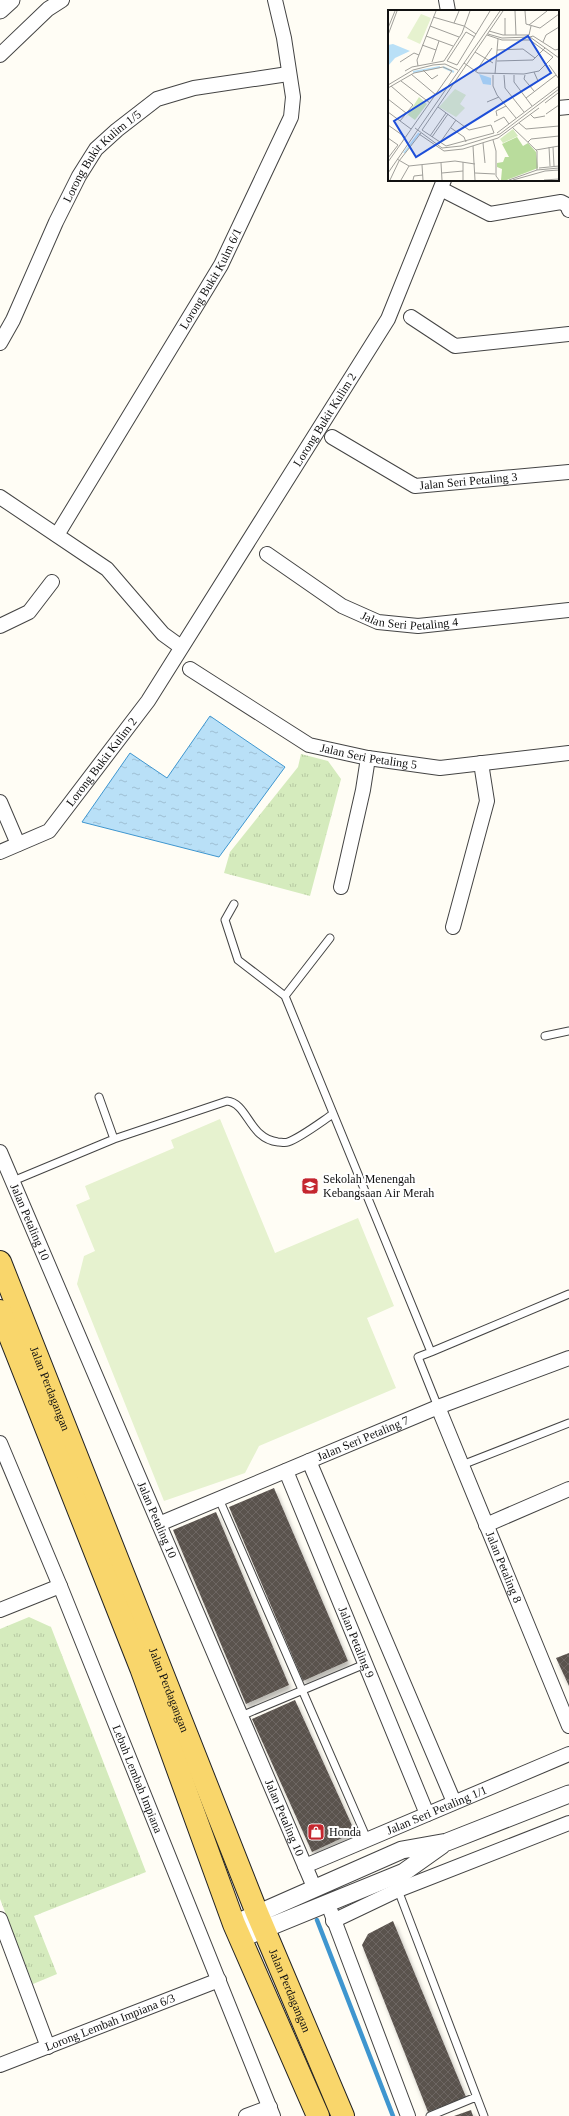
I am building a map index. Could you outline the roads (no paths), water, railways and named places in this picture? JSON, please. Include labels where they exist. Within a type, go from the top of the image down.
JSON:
[{"type":"main road","name":"Jalan Perdagangan","points":[[0,1262],[260,1921],[343,2116]]},
{"type":"main road","name":"Jalan Perdagangan","points":[[0,1310],[141,1668],[237,1931],[318,2116]]},
{"type":"street","points":[[0,10],[10,0]]},
{"type":"street","points":[[0,55],[48,9],[62,0]]},
{"type":"street","name":"Lorong Bukit Kulm 6/1","points":[[57,535],[221,265],[290,117],[293,97],[288,74],[284,38],[275,0]]},
{"type":"street","points":[[446,0],[448,10]]},
{"type":"street","name":"Lorong Bukit Kulim 1/5","points":[[0,343],[13,320],[56,222],[79,176],[96,149],[116,130],[157,99],[194,88],[288,74]]},
{"type":"street","points":[[559,108],[569,107]]},
{"type":"street","points":[[443,184],[490,214],[561,202],[567,205],[569,210]]},
{"type":"street","name":"Lorong Bukit Kulim 2","points":[[0,852],[49,831],[148,701],[388,319],[443,184]]},
{"type":"street","points":[[411,317],[455,346],[569,334]]},
{"type":"street","name":"Jalan Seri Petaling 3","points":[[332,438],[414,486],[569,472]]},
{"type":"street","points":[[0,497],[107,569],[163,634],[182,647]]},
{"type":"street","name":"Jalan Seri Petaling 4","points":[[267,554],[342,606],[378,622],[418,626],[569,610]]},
{"type":"street","points":[[0,626],[29,612],[52,582]]},
{"type":"street","name":"Jalan Seri Petaling 5","points":[[190,668],[309,745],[368,758],[440,768],[569,753]]},
{"type":"street","points":[[341,887],[363,790],[368,758]]},
{"type":"street","points":[[453,928],[487,801],[480,763]]},
{"type":"street","points":[[0,802],[18,844]]},
{"type":"street","name":"Jalan Petaling 10","points":[[0,1152],[314,1887]]},
{"type":"street","name":"Jalan Seri Petaling 7","points":[[159,1524],[438,1407],[569,1358]]},
{"type":"street","name":"Jalan Petaling 8","points":[[438,1407],[569,1726]]},
{"type":"street","name":"Lebuh Lembah Impiana","points":[[2,1452],[60,1586],[272,2111]]},
{"type":"street","points":[[309,1461],[454,1802]]},
{"type":"street","name":"Jalan Petaling 9","points":[[286,1471],[427,1814]]},
{"type":"street","points":[[486,1525],[569,1489]]},
{"type":"street","points":[[0,1610],[60,1586]]},
{"type":"street","name":"Jalan Seri Petaling 1/1","points":[[305,1866],[569,1754]]},
{"type":"street","points":[[260,1921],[314,1887],[402,1850],[447,1842],[569,1794]]},
{"type":"street","points":[[333,1921],[398,1890],[569,1822]]},
{"type":"street","points":[[237,1931],[260,1921],[329,1901],[404,1872],[447,1842]]},
{"type":"street","points":[[329,1901],[333,1921],[408,2116]]},
{"type":"street","points":[[0,1920],[48,2047]]},
{"type":"street","name":"Lorong Lembah Impiana 6/3","points":[[0,2065],[220,1980]]},
{"type":"street","points":[[246,2116],[272,2111]]},
{"type":"lane","points":[[234,904],[225,920],[238,960],[285,996],[430,1352]]},
{"type":"lane","points":[[285,996],[330,938]]},
{"type":"lane","points":[[545,1036],[569,1031]]},
{"type":"lane","points":[[99,1097],[114,1139]]},
{"type":"lane","points":[[13,1181],[114,1139],[227,1102],[232,1102],[238,1106],[259,1134],[272,1141],[287,1142],[333,1114]]},
{"type":"lane","points":[[438,1407],[418,1357],[569,1294]]},
{"type":"lane","points":[[462,1465],[569,1423]]},
{"type":"lane","points":[[218,1499],[367,1839]]},
{"type":"lane","points":[[241,1716],[366,1664]]},
{"type":"lane","points":[[398,1890],[484,2116]]},
{"type":"lane","points":[[430,2116],[476,2097]]},
{"type":"water","points":[[210,716],[285,767],[219,857],[82,822],[130,753],[167,778]]},
{"type":"waterway","points":[[317,1920],[393,2116]]},
{"type":"place","name":"Sekolah Menengah Kebangsaan Air Merah","points":[[310,1186]]},
{"type":"place","name":"Honda","points":[[316,1832]]}]
